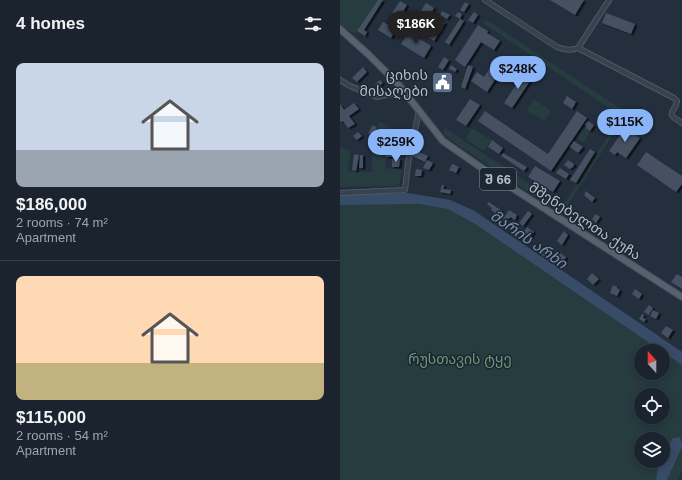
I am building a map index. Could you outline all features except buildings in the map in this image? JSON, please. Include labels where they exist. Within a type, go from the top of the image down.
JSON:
[{"type":"main road","name":"მშენებელთა ქუჩა","points":[[340,29],[369,55],[404,91],[443,141],[489,173],[682,297]]},
{"type":"street","points":[[485,0],[557,47],[563,50],[578,48],[674,98],[677,101],[672,110],[672,114],[673,117],[682,123]]},
{"type":"street","points":[[578,48],[609,0]]},
{"type":"street","points":[[340,80],[350,86],[377,97],[404,91]]},
{"type":"street","points":[[340,193],[405,190],[408,163],[419,111]]},
{"type":"street","points":[[374,146],[392,142],[402,137],[414,135]]},
{"type":"green space","points":[[340,0],[378,0],[355,34],[340,25]]},
{"type":"green space","points":[[487,20],[627,113],[562,214],[458,145],[445,135],[443,127],[563,206],[621,116],[483,23]]},
{"type":"green space","points":[[534,99],[551,111],[544,121],[527,110]]},
{"type":"green space","points":[[380,122],[390,128],[385,168],[402,170],[399,186],[340,187],[340,146],[351,152],[348,171],[372,172],[372,137]]},
{"type":"green space","points":[[583,127],[590,132],[583,143],[576,138]]},
{"type":"green space","points":[[472,128],[491,140],[484,151],[465,139]]},
{"type":"green space","name":"რუსთავის ტყე","points":[[419,204],[448,209],[475,224],[651,344],[634,344],[634,380],[670,380],[670,357],[682,365],[682,443],[680,437],[670,443],[670,432],[634,432],[634,468],[658,468],[656,480],[340,480],[340,205]]},
{"type":"green space","points":[[682,447],[682,471],[678,480],[667,480]]},
{"type":"water","points":[[408,193],[450,200],[473,210],[682,352],[682,365],[670,357],[670,344],[651,344],[475,224],[448,209],[419,204],[340,205],[340,195]]},
{"type":"water","points":[[680,437],[682,447],[667,480],[656,480],[658,468],[670,468],[670,443],[673,438]]},
{"type":"place","name":"ციხის მისაღები","points":[[443,83]]},
{"type":"water label","name":"მარის არხი","points":[[529,239]]}]
